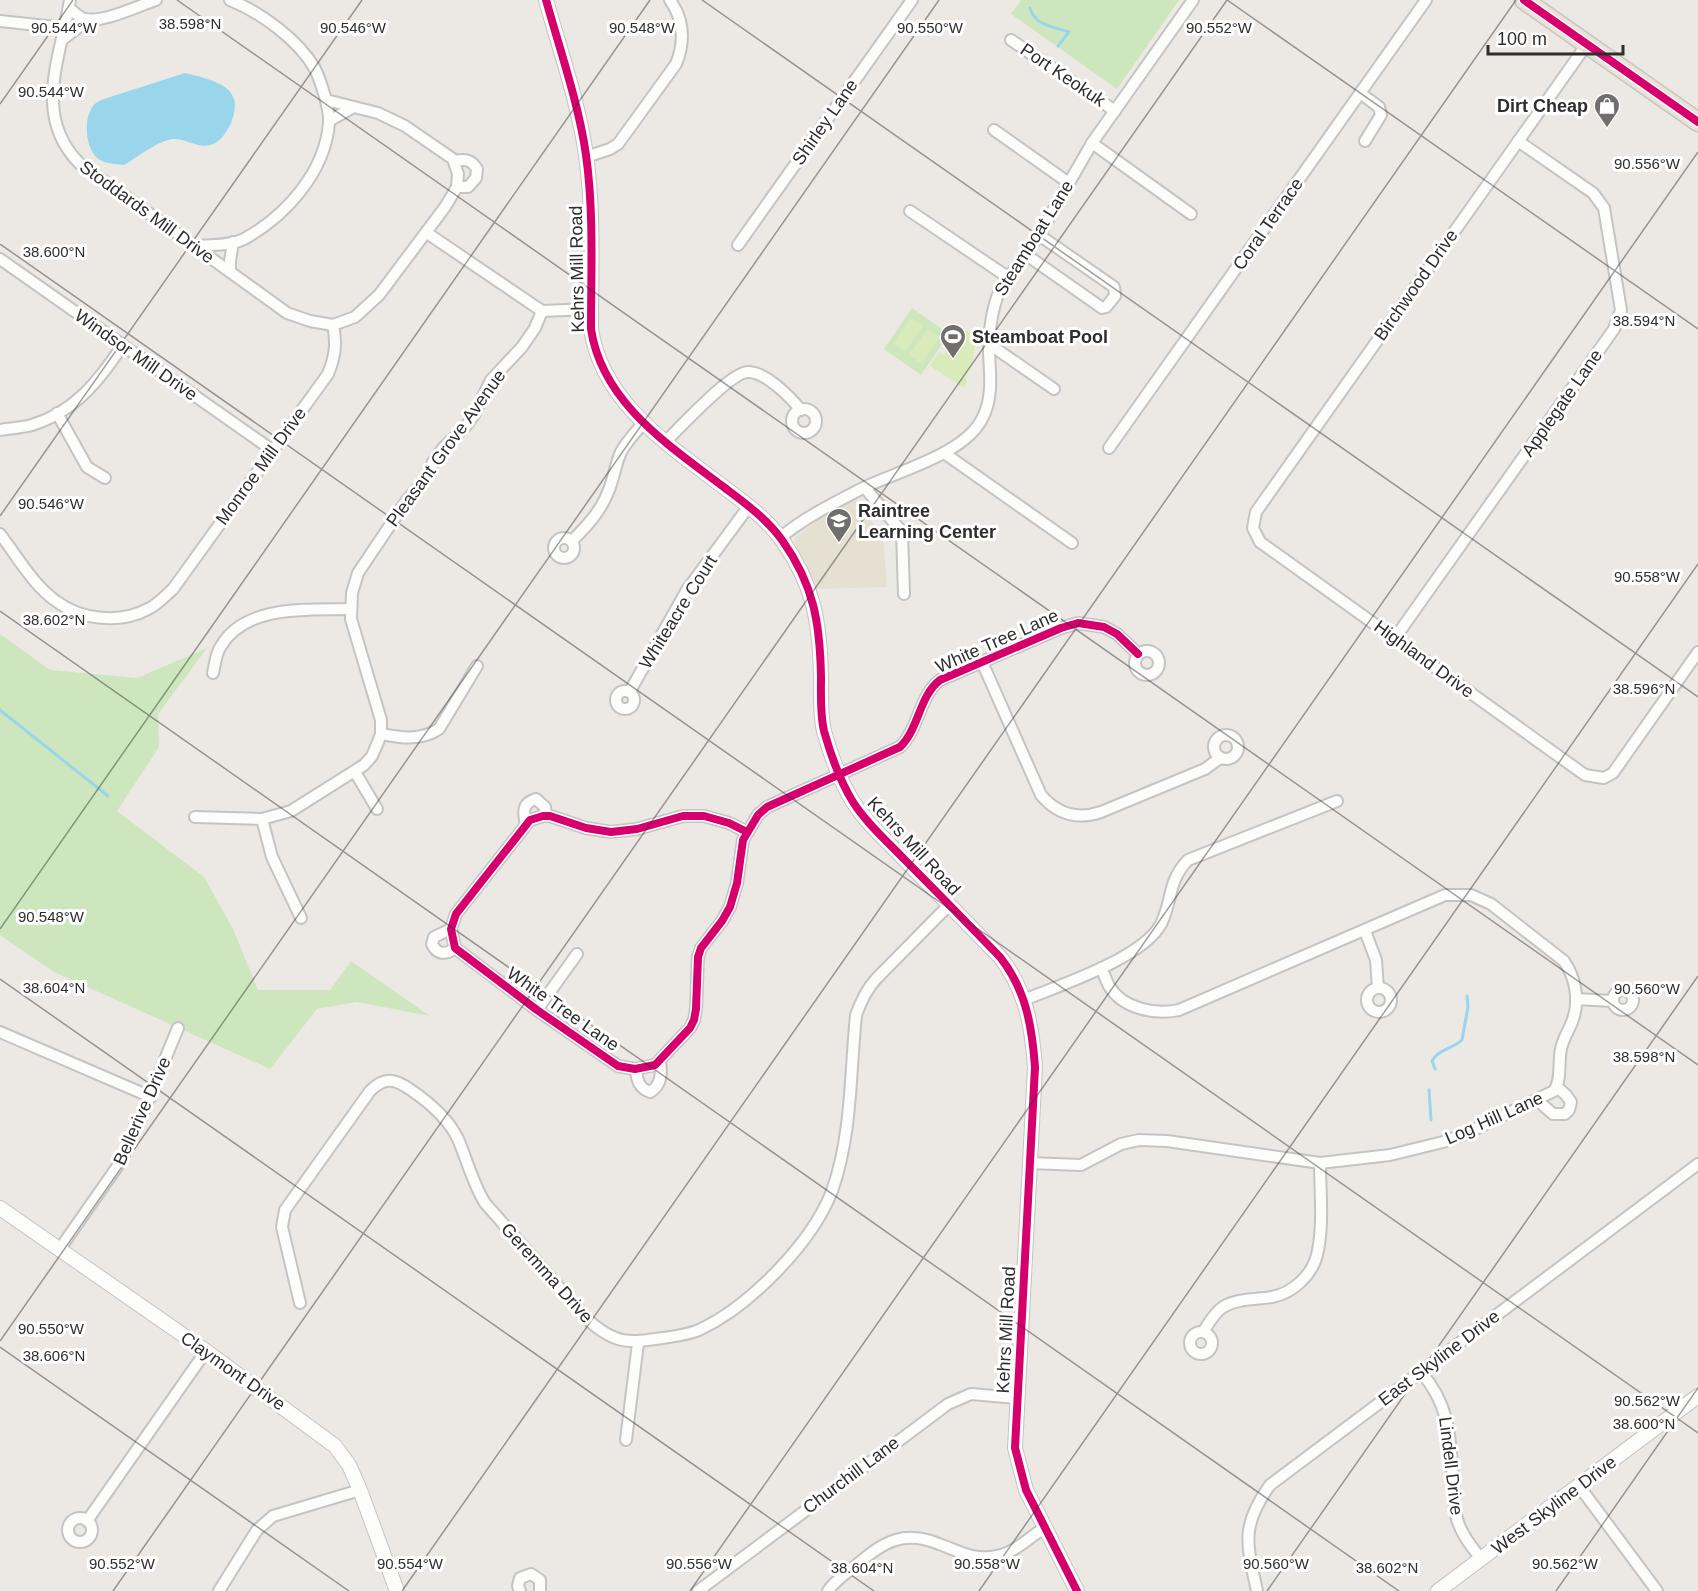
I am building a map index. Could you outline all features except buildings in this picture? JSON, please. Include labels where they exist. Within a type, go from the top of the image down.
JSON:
[{"type":"highway","points":[[1524,0],[1698,122]]},
{"type":"street","points":[[0,21],[64,34],[88,20],[109,16],[156,0]]},
{"type":"street","points":[[194,246],[243,239],[279,214],[304,187],[318,163],[325,145],[329,121],[326,100],[316,70],[300,50],[271,23],[252,10],[230,0]]},
{"type":"street","name":"Kehrs Mill Road","points":[[546,0],[580,125],[586,157],[590,190],[591,329],[599,361],[625,403],[665,442],[749,506],[780,538],[800,568],[814,603],[820,644],[824,729],[839,776],[862,815],[1000,957],[1018,984],[1024,1000],[1033,1034],[1035,1067],[1015,1448],[1026,1490],[1077,1591]]},
{"type":"street","points":[[586,157],[618,144],[676,64],[680,54],[682,36],[678,15],[670,0]]},
{"type":"street","name":"Shirley Lane","points":[[738,245],[912,0]]},
{"type":"street","name":"Steamboat Lane","points":[[780,538],[813,513],[944,453],[969,435],[982,419],[986,411],[991,382],[989,344],[995,300],[1039,235],[1092,143],[1193,0]]},
{"type":"street","name":"Coral Terrace","points":[[1109,448],[1426,0]]},
{"type":"street","points":[[70,4],[81,18],[88,20]]},
{"type":"street","name":"Stoddards Mill Drive","points":[[70,4],[55,68],[52,95],[55,119],[65,145],[79,163],[287,313],[310,321],[333,325]]},
{"type":"street","name":"Port Keokuk","points":[[1011,40],[1115,111]]},
{"type":"street","name":"Birchwood Drive","points":[[1253,528],[1256,512],[1587,44]]},
{"type":"street","points":[[1360,93],[1378,107],[1381,115],[1365,141]]},
{"type":"street","points":[[326,100],[378,113],[394,120],[424,138],[453,161],[458,174],[457,187],[427,233],[370,305],[355,317],[333,325]]},
{"type":"street","points":[[329,121],[352,108]]},
{"type":"street","points":[[994,130],[1069,183]]},
{"type":"street","name":"Applegate Lane","points":[[1395,638],[1614,329],[1621,310],[1604,208],[1593,193],[1518,141]]},
{"type":"street","points":[[1092,143],[1191,214]]},
{"type":"street","points":[[453,161],[464,159],[473,162],[477,169],[476,178],[468,187],[457,187]]},
{"type":"street","points":[[910,211],[1009,278]]},
{"type":"street","points":[[427,233],[542,311],[591,309]]},
{"type":"street","points":[[1025,254],[1102,308],[1106,307],[1115,296],[1114,287],[1039,235]]},
{"type":"street","points":[[230,272],[233,242]]},
{"type":"street","name":"Windsor Mill Drive","points":[[0,259],[272,450]]},
{"type":"street","name":"Pleasant Grove Avenue","points":[[381,734],[377,703],[353,630],[350,609],[354,582],[364,560],[407,500],[426,478],[433,462],[444,447],[474,415],[491,380],[522,347],[535,328],[542,311]]},
{"type":"street","name":"Monroe Mill Drive","points":[[0,534],[37,583],[56,602],[100,618],[118,618],[149,609],[173,589],[328,374],[333,362],[336,341],[333,325]]},
{"type":"street","points":[[989,344],[1054,389]]},
{"type":"street","points":[[0,429],[32,425],[68,408],[90,389],[122,346]]},
{"type":"street","points":[[665,442],[732,378],[747,371],[758,374],[788,395],[801,410]]},
{"type":"street","points":[[57,413],[87,467],[105,478]]},
{"type":"street","points":[[572,541],[602,505],[623,449],[644,422]]},
{"type":"street","points":[[944,453],[1071,543]]},
{"type":"street","points":[[865,488],[902,532],[904,594]]},
{"type":"street","name":"Whiteacre Court","points":[[630,691],[687,590],[749,506]]},
{"type":"street","name":"Highland Drive","points":[[1253,528],[1260,542],[1585,776],[1604,778],[1613,773],[1698,652]]},
{"type":"street","points":[[213,673],[220,647],[240,626],[278,612],[350,609]]},
{"type":"street","name":"White Tree Lane","points":[[526,824],[456,914],[453,938],[537,1010],[618,1066],[636,1069],[638,1082],[643,1089],[650,1092],[656,1088],[660,1079],[662,1071],[660,1062],[690,1028],[694,1020],[698,957],[701,948],[730,907],[737,883],[740,851],[747,832],[758,815],[767,807],[900,747],[911,734],[930,690],[935,684],[948,676],[1061,628],[1078,623],[1104,627],[1117,634],[1138,654]]},
{"type":"street","points":[[982,662],[1041,795],[1055,809],[1064,813],[1083,817],[1101,812],[1205,769],[1220,758]]},
{"type":"street","points":[[195,817],[262,819],[291,811],[356,772],[372,756],[381,734],[414,738],[439,729],[477,666]]},
{"type":"street","points":[[356,772],[377,809]]},
{"type":"street","points":[[526,824],[524,811],[526,804],[536,799],[545,807],[546,816]]},
{"type":"street","points":[[1024,1000],[1101,968],[1141,946],[1153,936],[1162,922],[1173,881],[1188,860],[1337,801]]},
{"type":"street","points":[[526,824],[530,820],[546,816],[586,828],[611,832],[637,829],[683,816],[704,816],[729,823],[747,832]]},
{"type":"street","points":[[262,819],[272,857],[301,918]]},
{"type":"street","name":"Log Hill Lane","points":[[1029,1163],[1078,1166],[1129,1141],[1149,1140],[1320,1163],[1390,1155],[1443,1142],[1537,1100],[1557,1087],[1561,1048],[1573,1019],[1576,999],[1570,970],[1564,961],[1491,904],[1471,895],[1445,895],[1430,899],[1365,931],[1187,1007],[1164,1013],[1139,1008],[1124,1000],[1110,988],[1101,968]]},
{"type":"street","name":"Geremma Drive","points":[[300,1303],[282,1227],[285,1210],[370,1091],[382,1082],[399,1081],[442,1115],[457,1138],[485,1203],[588,1320],[606,1335],[638,1343],[680,1336],[697,1331],[713,1322],[747,1299],[800,1246],[831,1193],[847,1130],[854,1030],[860,1002],[876,979],[949,905]]},
{"type":"street","points":[[1365,931],[1376,960],[1378,988]]},
{"type":"street","points":[[537,1010],[577,954]]},
{"type":"street","points":[[1576,999],[1612,1000]]},
{"type":"street","name":"Bellerive Drive","points":[[59,1250],[129,1146],[178,1028]]},
{"type":"street","points":[[0,1032],[151,1097]]},
{"type":"street","points":[[636,1069],[650,1067],[660,1062]]},
{"type":"street","points":[[1537,1100],[1553,1114],[1565,1114],[1571,1102],[1557,1087]]},
{"type":"street","points":[[1203,1332],[1213,1316],[1223,1308],[1245,1300],[1275,1297],[1287,1292],[1306,1276],[1316,1257],[1319,1242],[1320,1163]]},
{"type":"street","name":"East Skyline Drive","points":[[1257,1591],[1247,1537],[1254,1508],[1270,1485],[1698,1164]]},
{"type":"street","name":"Claymont Drive","points":[[0,1208],[206,1351],[328,1440],[344,1456],[360,1490],[397,1591]]},
{"type":"street","points":[[626,1440],[638,1343]]},
{"type":"street","points":[[87,1521],[206,1351]]},
{"type":"street","name":"Lindell Drive","points":[[1421,1372],[1433,1386],[1445,1412],[1450,1437],[1457,1521],[1481,1559]]},
{"type":"street","name":"Churchill Lane","points":[[698,1591],[948,1404],[971,1394],[1017,1398]]},
{"type":"street","name":"West Skyline Drive","points":[[1445,1589],[1481,1559],[1698,1396]]},
{"type":"street","points":[[1579,1486],[1657,1591]]},
{"type":"street","points":[[219,1591],[257,1530],[273,1516],[360,1490]]},
{"type":"street","points":[[828,1591],[878,1547],[889,1541],[917,1538],[940,1544],[962,1555],[998,1556],[1012,1550],[1044,1528]]},
{"type":"street","points":[[520,1591],[518,1586],[520,1578],[531,1574],[540,1580],[540,1591]]},
{"type":"shaded area","name":"Raintree Learning Center","points":[[855,499],[883,537],[887,587],[817,589],[795,545],[795,538],[833,508]]},
{"type":"green space","points":[[1021,0],[1179,0],[1117,89],[1011,14]]},
{"type":"green space","points":[[912,308],[949,334],[921,375],[884,349]]},
{"type":"green space","points":[[911,318],[923,326],[905,352],[893,344]]},
{"type":"green space","points":[[927,329],[940,337],[921,364],[909,355]]},
{"type":"green space","name":"Steamboat Pool","points":[[966,330],[973,335],[971,341],[975,343],[972,364],[965,376],[967,383],[964,388],[930,366],[939,352],[944,355],[957,337],[960,339]]},
{"type":"green space","points":[[0,634],[50,670],[137,678],[207,648],[158,714],[159,747],[117,811],[204,877],[233,929],[258,990],[330,990],[351,961],[430,1016],[357,1002],[317,1009],[270,1069],[54,972],[0,935]]},
{"type":"water","points":[[185,73],[216,82],[231,93],[235,111],[231,123],[219,141],[203,146],[178,139],[167,140],[124,165],[106,162],[95,156],[89,142],[87,126],[90,111],[95,104],[101,100]]},
{"type":"waterway","points":[[1030,8],[1032,14],[1040,22],[1069,32],[1058,46]]},
{"type":"waterway","points":[[0,710],[108,796]]},
{"type":"waterway","points":[[1435,1069],[1432,1061],[1434,1057],[1462,1040],[1468,1007],[1467,996]]},
{"type":"waterway","points":[[1429,1090],[1431,1120]]},
{"type":"cycle path","points":[[546,0],[583,136],[589,176],[591,220],[591,329],[598,355],[609,379],[624,401],[661,439],[755,512],[782,540],[801,573],[813,605],[819,639],[823,724],[833,759],[848,794],[871,825],[1000,957],[1022,995],[1032,1037],[1035,1067],[1015,1448],[1026,1490],[1077,1591]]},
{"type":"cycle path","points":[[1524,0],[1698,122]]},
{"type":"cycle path","points":[[747,832],[729,823],[704,816],[683,816],[637,829],[611,832],[586,828],[550,816],[530,820],[456,914],[451,929],[455,948],[537,1010],[618,1066],[635,1069],[655,1065],[690,1028],[694,1020],[698,957],[701,948],[730,907],[737,883],[743,840],[758,815],[767,807],[900,747],[911,731],[923,703],[940,680],[1061,628],[1078,623],[1104,627],[1117,634],[1138,654]]},
{"type":"place","name":"Dirt Cheap","points":[[1607,129]]},
{"type":"place","name":"Steamboat Pool","points":[[953,360]]},
{"type":"place","name":"Raintree Learning Center","points":[[839,544]]}]
